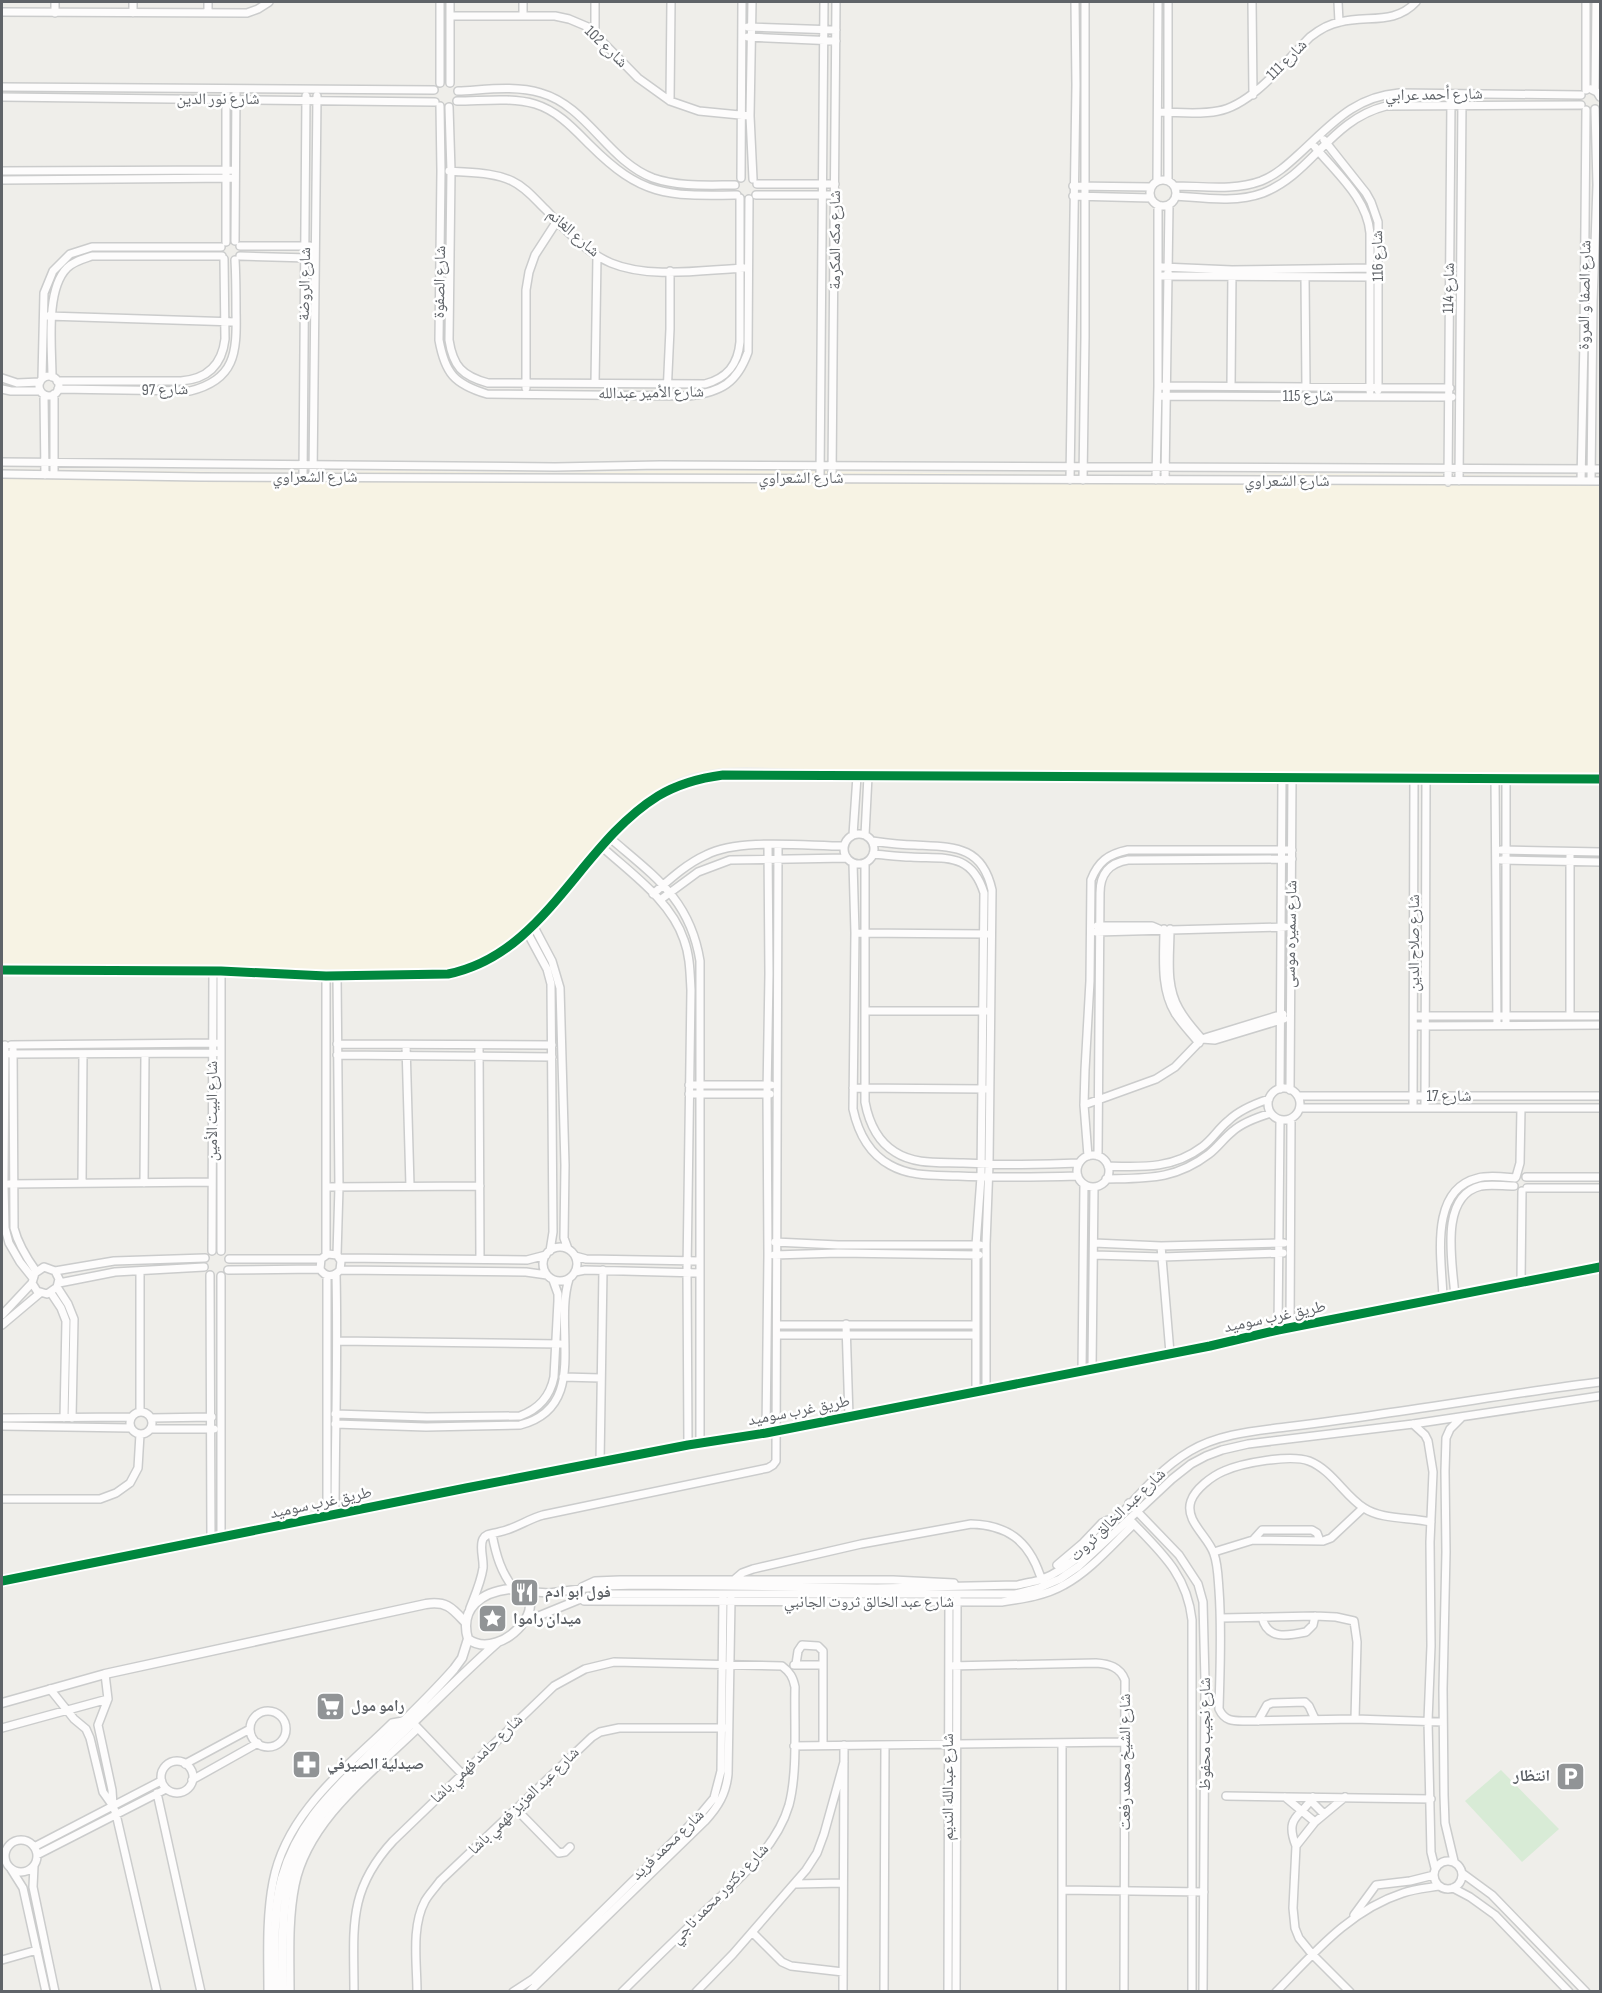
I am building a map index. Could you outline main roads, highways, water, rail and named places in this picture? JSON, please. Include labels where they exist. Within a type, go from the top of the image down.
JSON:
[{"type":"place","name":"فول ابو ادم","points":[[524,1592]]},
{"type":"place","name":"ميدان راموا","points":[[492,1619]]},
{"type":"place","name":"رامو مول","points":[[330,1706]]},
{"type":"place","name":"صيدلية الصيرفي","points":[[306,1764]]},
{"type":"place","name":"انتظار","points":[[1571,1776]]}]
